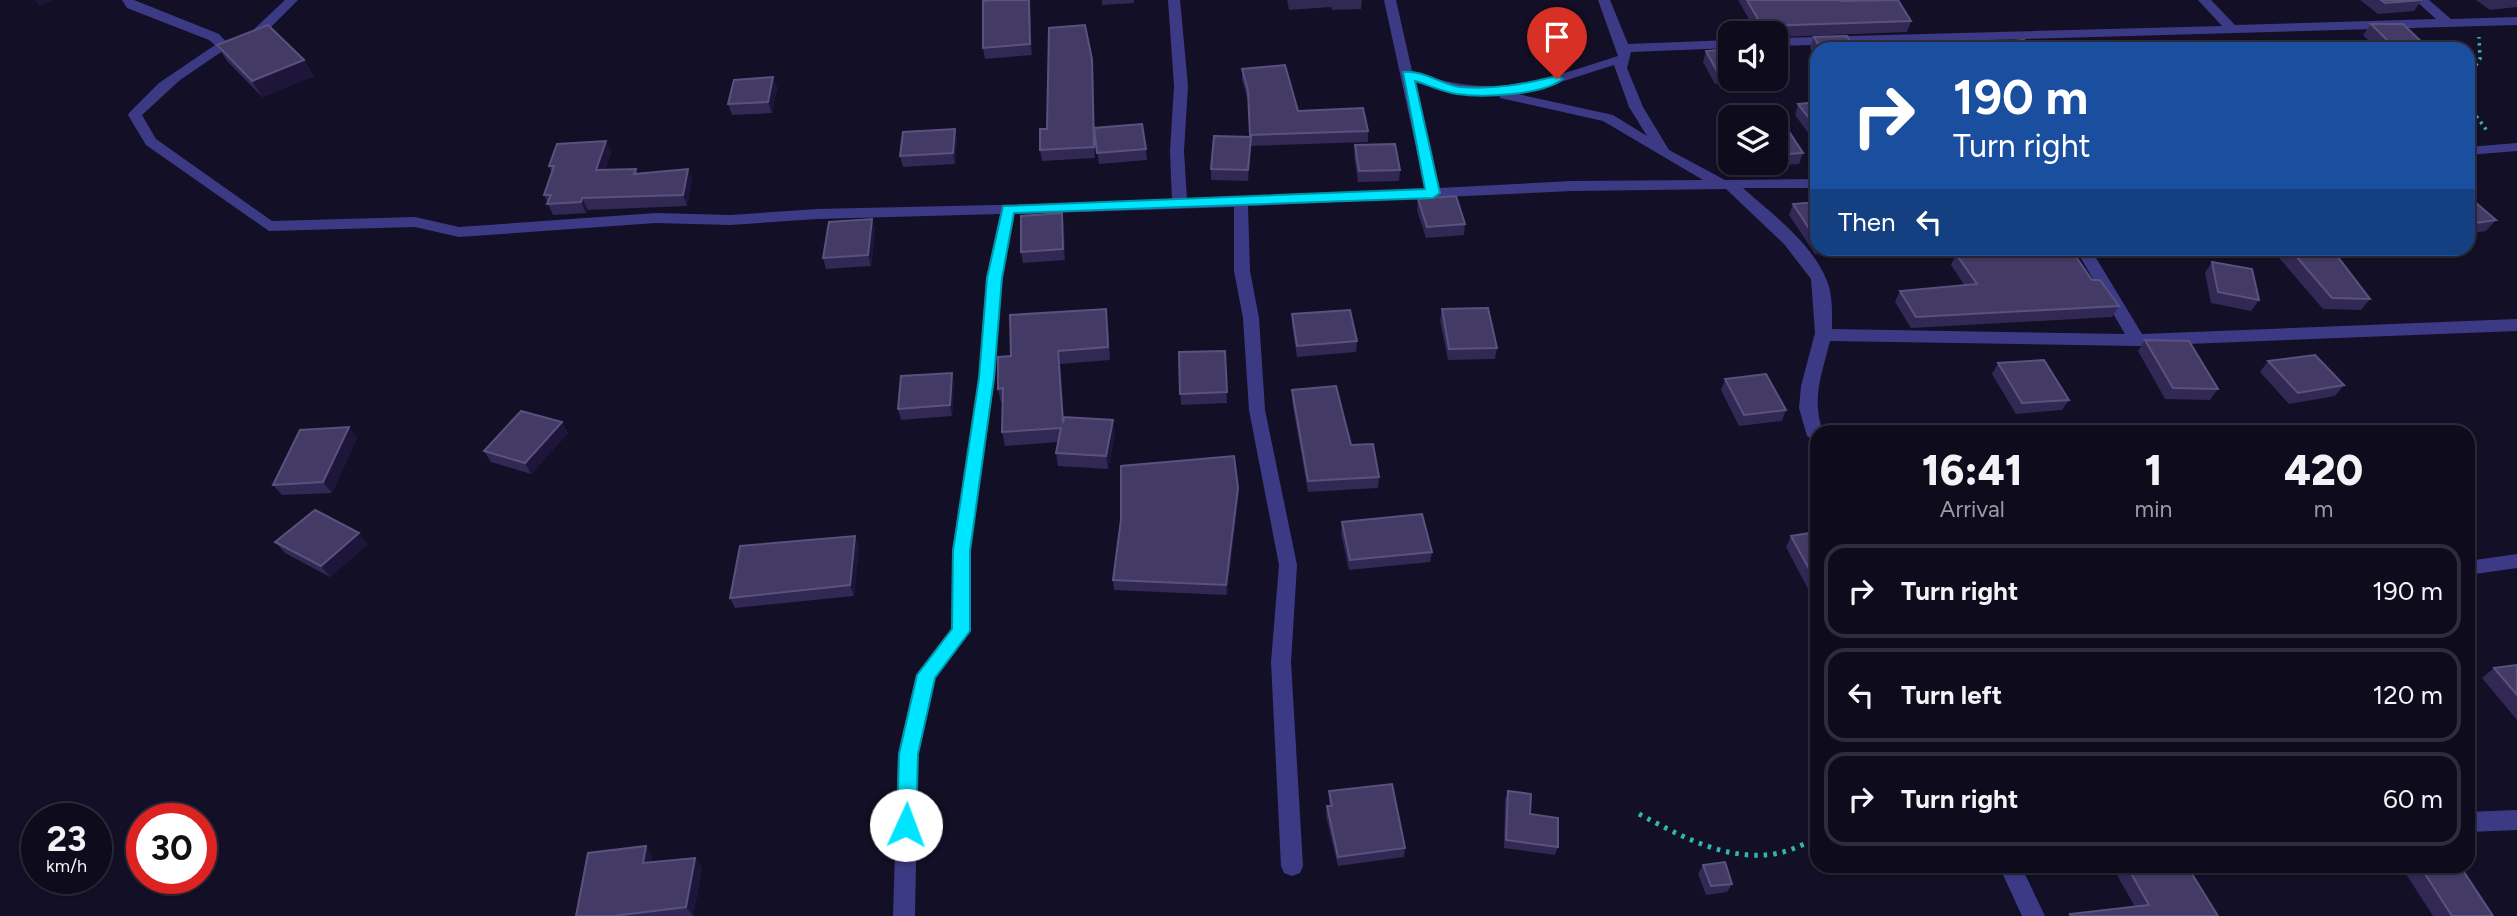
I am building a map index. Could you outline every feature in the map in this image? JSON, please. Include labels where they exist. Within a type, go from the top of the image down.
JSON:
[{"type":"street","points":[[128,0],[131,5],[214,37],[223,46]]},
{"type":"street","points":[[292,0],[252,38],[223,46],[198,60],[150,96],[135,115],[151,142],[269,226],[415,222],[459,232],[656,218],[730,220],[817,214],[1180,205],[1573,186],[1810,183]]},
{"type":"street","points":[[1174,0],[1181,86],[1177,151],[1180,205]]},
{"type":"street","points":[[1390,0],[1433,193]]},
{"type":"street","points":[[1605,0],[1623,53],[1620,68],[1636,107],[1664,153]]},
{"type":"street","points":[[2204,0],[2232,29]]},
{"type":"street","points":[[2421,0],[2448,23]]},
{"type":"street","points":[[1788,42],[2517,21]]},
{"type":"street","points":[[2053,35],[2058,42]]},
{"type":"street","points":[[1408,74],[1457,90],[1492,91],[1535,86],[1623,53],[1718,45]]},
{"type":"street","points":[[1492,91],[1608,118],[1664,153],[1728,185],[1768,219],[1821,281],[1824,335],[1806,389],[1811,425]]},
{"type":"street","points":[[2475,151],[2517,148]]},
{"type":"street","points":[[1241,202],[1242,271],[1251,318],[1257,410],[1288,565],[1281,662],[1292,866]]},
{"type":"street","points":[[904,916],[908,754],[926,675],[961,631],[961,551],[987,378],[995,278],[1008,209]]},
{"type":"street","points":[[2087,256],[2137,340]]},
{"type":"street","points":[[1824,335],[2137,340],[2517,324]]},
{"type":"street","points":[[2475,567],[2517,561]]},
{"type":"street","points":[[2475,822],[2517,820]]},
{"type":"street","points":[[2013,873],[2034,916]]},
{"type":"path","points":[[2475,66],[2480,58],[2478,23]]},
{"type":"path","points":[[1639,814],[1691,841],[1721,852],[1774,854],[1810,842]]},
{"type":"building","points":[[1029,0],[1030,44],[983,48],[983,1]]},
{"type":"building","points":[[1747,0],[1898,0],[1911,21],[1788,25],[1788,21],[1759,21]]},
{"type":"building","points":[[2381,0],[2422,0],[2385,3]]},
{"type":"building","points":[[2371,24],[2403,24],[2422,42],[2389,42]]},
{"type":"building","points":[[268,25],[304,60],[252,81],[217,45]]},
{"type":"building","points":[[1085,25],[1092,59],[1094,147],[1040,150],[1040,129],[1047,129],[1049,28]]},
{"type":"building","points":[[1847,36],[1851,42],[1817,42],[1814,37]]},
{"type":"building","points":[[1718,50],[1718,73],[1706,51]]},
{"type":"building","points":[[1285,65],[1298,111],[1363,108],[1368,131],[1250,135],[1248,91],[1242,69]]},
{"type":"building","points":[[773,77],[768,102],[728,104],[734,80]]},
{"type":"building","points":[[1810,103],[1810,119],[1798,104]]},
{"type":"building","points":[[1142,124],[1146,149],[1097,153],[1094,128]]},
{"type":"building","points":[[955,129],[953,153],[900,156],[903,132]]},
{"type":"building","points":[[1788,130],[1803,153],[1788,154]]},
{"type":"building","points":[[1214,136],[1251,137],[1248,170],[1211,169]]},
{"type":"building","points":[[606,141],[596,170],[636,169],[634,174],[688,169],[683,195],[582,198],[581,202],[547,204],[551,195],[544,195],[554,166],[549,166],[557,144]]},
{"type":"building","points":[[1395,144],[1400,170],[1359,171],[1355,145]]},
{"type":"building","points":[[1456,196],[1465,224],[1427,227],[1418,199]]},
{"type":"building","points":[[2475,202],[2496,220],[2475,223]]},
{"type":"building","points":[[1810,203],[1810,230],[1793,204]]},
{"type":"building","points":[[1062,213],[1063,249],[1021,252],[1021,216]]},
{"type":"building","points":[[872,219],[868,255],[823,258],[829,222]]},
{"type":"building","points":[[1957,256],[2076,256],[2092,280],[2100,280],[2119,306],[1916,317],[1900,291],[1977,284]]},
{"type":"building","points":[[2296,256],[2337,256],[2370,299],[2332,298]]},
{"type":"building","points":[[2212,262],[2252,269],[2259,300],[2218,292]]},
{"type":"building","points":[[1488,308],[1497,348],[1449,349],[1442,309]]},
{"type":"building","points":[[1106,309],[1108,347],[1058,351],[1063,423],[1064,417],[1113,420],[1106,456],[1056,453],[1061,428],[1002,432],[1003,388],[998,389],[998,357],[1011,356],[1010,315]]},
{"type":"building","points":[[1350,310],[1357,341],[1297,346],[1292,314]]},
{"type":"building","points":[[2145,340],[2189,341],[2218,389],[2173,388]]},
{"type":"building","points":[[1225,351],[1227,392],[1180,394],[1179,352]]},
{"type":"building","points":[[2315,355],[2344,385],[2298,393],[2268,361]]},
{"type":"building","points":[[2044,360],[2069,400],[2022,403],[1998,363]]},
{"type":"building","points":[[952,373],[950,405],[898,409],[901,376]]},
{"type":"building","points":[[1766,374],[1786,410],[1744,415],[1725,379]]},
{"type":"building","points":[[1336,386],[1351,445],[1373,444],[1379,477],[1308,481],[1292,390]]},
{"type":"building","points":[[521,411],[562,422],[525,463],[484,451]]},
{"type":"building","points":[[349,427],[323,482],[273,485],[300,430]]},
{"type":"building","points":[[1234,456],[1238,488],[1226,585],[1113,580],[1121,520],[1121,466]]},
{"type":"building","points":[[315,510],[359,533],[321,566],[275,542]]},
{"type":"building","points":[[1422,514],[1432,552],[1350,560],[1342,522]]},
{"type":"building","points":[[1810,533],[1810,571],[1791,536]]},
{"type":"building","points":[[855,536],[850,585],[730,598],[740,546]]},
{"type":"building","points":[[2517,665],[2517,695],[2494,668]]},
{"type":"building","points":[[1392,784],[1405,848],[1338,857],[1327,806],[1332,806],[1329,791]]},
{"type":"building","points":[[1508,791],[1531,794],[1530,814],[1558,818],[1558,847],[1506,840]]},
{"type":"building","points":[[646,846],[643,863],[695,858],[686,907],[613,916],[576,916],[588,853]]},
{"type":"building","points":[[1725,862],[1732,884],[1711,886],[1703,865]]},
{"type":"building","points":[[2131,873],[2191,873],[2218,916],[2070,914],[2149,905]]},
{"type":"building","points":[[2424,873],[2465,873],[2493,916],[2452,916]]},
{"type":"route","points":[[906,825],[908,754],[926,675],[961,631],[961,551],[974,480],[987,378],[995,278],[1008,209],[1180,205],[1433,193],[1408,74],[1457,90],[1492,91],[1535,86],[1557,79]]}]
